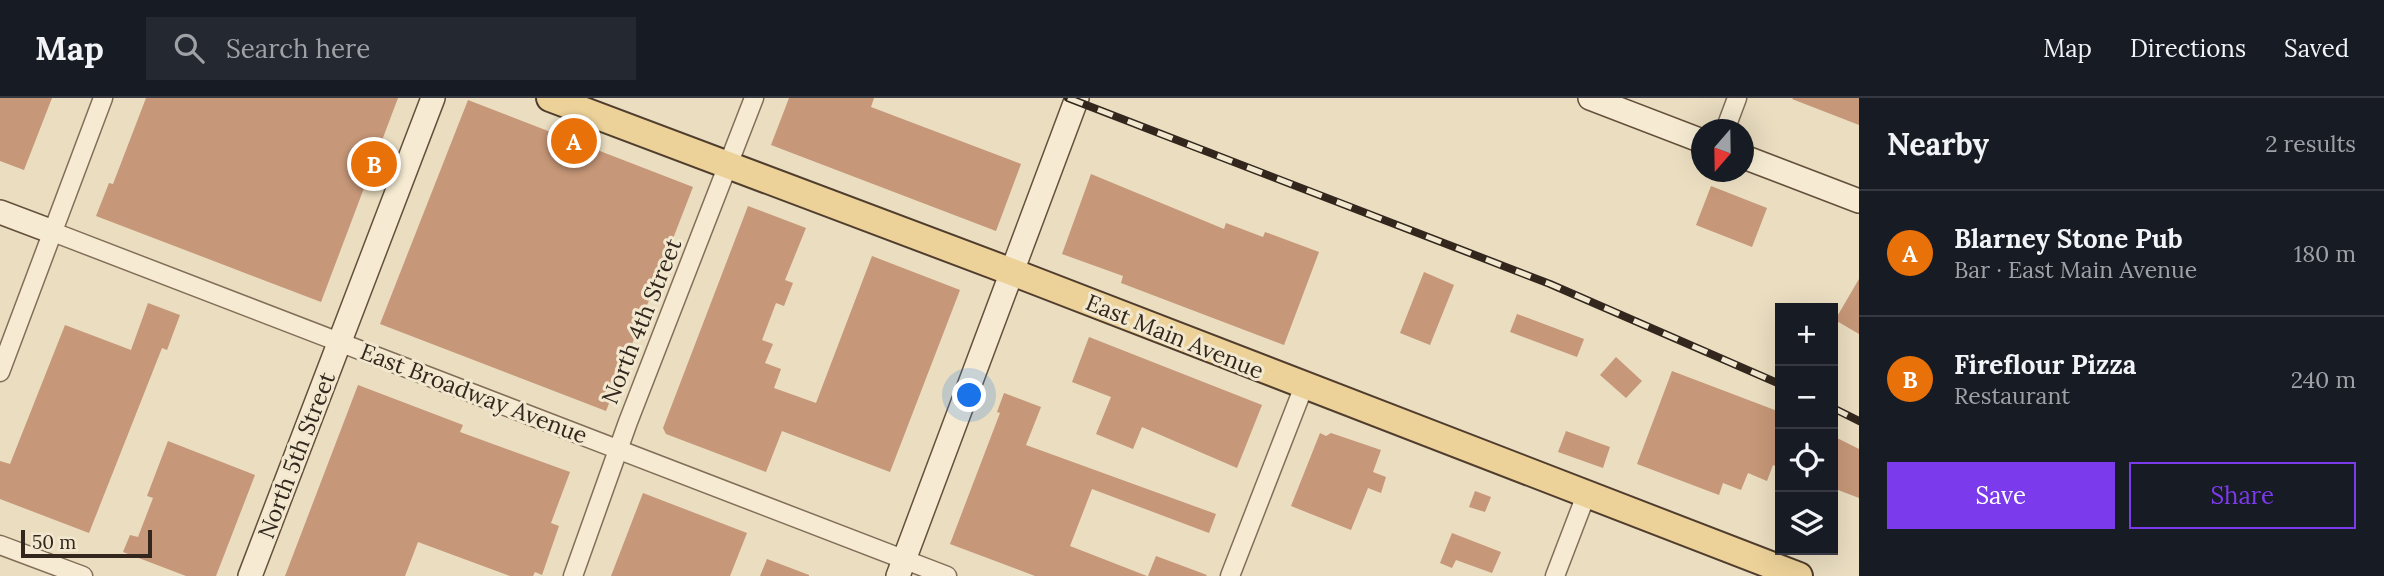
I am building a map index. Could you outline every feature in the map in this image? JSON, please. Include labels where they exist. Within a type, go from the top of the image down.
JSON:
[{"type":"main road","name":"East Main Avenue","points":[[550,98],[1012,272],[1799,576]]},
{"type":"street","points":[[0,372],[103,98]]},
{"type":"street","name":"North 5th Street","points":[[250,576],[433,98]]},
{"type":"street","name":"North 4th Street","points":[[573,576],[618,448],[754,98]]},
{"type":"street","points":[[901,568],[1077,98]]},
{"type":"street","points":[[1590,98],[1691,137]]},
{"type":"street","points":[[1729,119],[1737,98]]},
{"type":"street","points":[[1754,161],[1859,201]]},
{"type":"street","name":"East Broadway Avenue","points":[[0,212],[618,448],[901,568],[947,576]]},
{"type":"street","points":[[1230,576],[1304,386]]},
{"type":"street","points":[[1555,576],[1586,495]]},
{"type":"street","points":[[0,545],[83,576]]},
{"type":"building","points":[[0,98],[52,98],[24,170],[0,161]]},
{"type":"building","points":[[146,98],[398,98],[321,302],[96,216],[109,183],[113,184]]},
{"type":"building","points":[[789,98],[874,98],[871,107],[1021,164],[996,231],[771,145]]},
{"type":"building","points":[[1859,98],[1859,125],[1792,99]]},
{"type":"building","points":[[468,100],[693,187],[606,411],[380,324]]},
{"type":"building","points":[[1091,174],[1224,229],[1226,223],[1263,237],[1265,232],[1319,252],[1284,345],[1121,283],[1123,276],[1062,254]]},
{"type":"building","points":[[1711,186],[1767,208],[1752,247],[1696,225]]},
{"type":"building","points":[[748,206],[806,228],[785,280],[793,283],[784,306],[776,303],[762,340],[773,344],[765,363],[781,369],[774,388],[816,403],[872,256],[960,290],[890,472],[782,431],[766,472],[666,434],[663,428]]},
{"type":"building","points":[[1424,272],[1454,285],[1430,345],[1400,333]]},
{"type":"building","points":[[1859,279],[1859,334],[1838,322],[1838,315]]},
{"type":"building","points":[[148,303],[180,315],[167,350],[162,348],[89,533],[0,499],[0,461],[10,464],[65,325],[131,350]]},
{"type":"building","points":[[1517,314],[1584,339],[1577,357],[1510,332]]},
{"type":"building","points":[[1089,337],[1262,405],[1237,468],[1142,427],[1133,449],[1096,434],[1111,397],[1072,382]]},
{"type":"building","points":[[1616,357],[1642,381],[1626,398],[1600,375]]},
{"type":"building","points":[[1672,371],[1775,410],[1775,466],[1773,465],[1767,481],[1748,473],[1741,490],[1723,483],[1719,495],[1637,464]]},
{"type":"building","points":[[358,385],[463,425],[460,432],[570,472],[551,523],[559,526],[542,575],[535,572],[533,576],[510,576],[418,542],[405,576],[285,576]]},
{"type":"building","points":[[1004,393],[1041,407],[1026,445],[1216,514],[1209,533],[1092,489],[1070,546],[1147,576],[1035,576],[950,544],[1000,413],[997,412]]},
{"type":"building","points":[[1566,431],[1610,447],[1603,468],[1558,452]]},
{"type":"building","points":[[1320,433],[1326,436],[1331,433],[1381,450],[1373,472],[1386,477],[1381,493],[1368,488],[1351,530],[1291,506]]},
{"type":"building","points":[[1838,438],[1859,449],[1859,498],[1838,490]]},
{"type":"building","points":[[168,441],[255,475],[216,576],[186,576],[123,552],[130,535],[138,537],[153,498],[147,496]]},
{"type":"building","points":[[1475,491],[1491,497],[1485,512],[1469,507]]},
{"type":"building","points":[[643,493],[747,533],[730,576],[611,576]]},
{"type":"building","points":[[1452,533],[1501,552],[1492,573],[1456,560],[1452,568],[1440,563]]},
{"type":"building","points":[[1156,556],[1207,575],[1148,576]]},
{"type":"building","points":[[767,559],[809,575],[809,576],[760,576]]},
{"type":"railway","points":[[1068,98],[1550,284],[1775,382]]},
{"type":"railway","points":[[1838,410],[1859,421]]},
{"type":"place","name":"Blarney Stone Pub","points":[[574,141]]},
{"type":"place","name":"Fireflour Pizza","points":[[374,164]]}]
